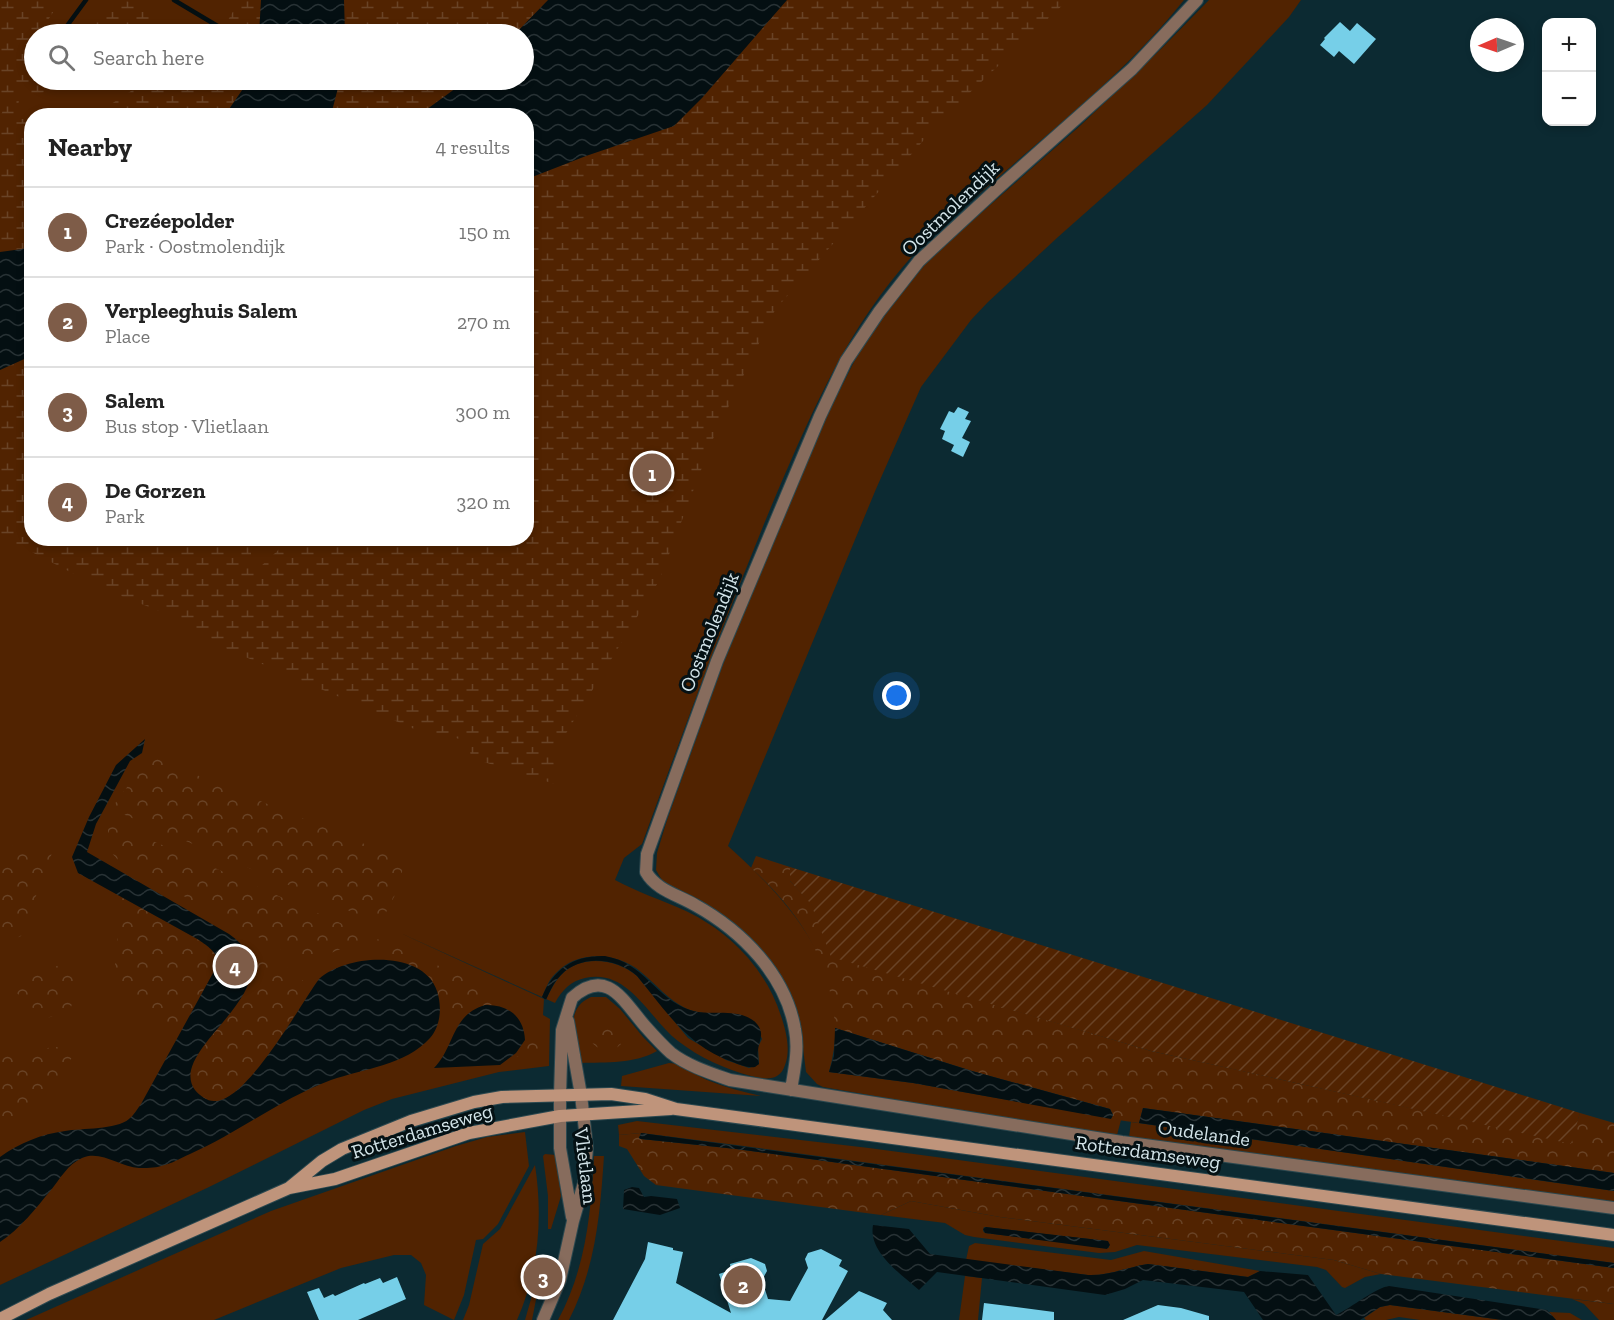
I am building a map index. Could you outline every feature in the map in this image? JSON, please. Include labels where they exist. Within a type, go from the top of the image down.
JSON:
[{"type":"main road","name":"Rotterdamseweg","points":[[289,1188],[322,1161],[342,1149],[411,1121],[474,1102],[502,1097],[621,1094],[676,1109],[1614,1235]]},
{"type":"main road","name":"Rotterdamseweg","points":[[0,1319],[49,1294],[289,1188],[334,1179],[469,1133],[560,1116],[676,1109]]},
{"type":"street","name":"Oostmolendijk","points":[[790,1090],[796,1056],[796,1031],[788,1005],[775,978],[753,950],[722,921],[657,886],[646,872],[647,854],[717,661],[820,416],[846,361],[879,312],[919,261],[1132,69],[1197,0]]},
{"type":"street","points":[[560,1095],[560,1056],[566,1014],[572,998],[578,992],[595,987],[607,987],[617,992],[664,1046],[686,1062],[730,1080],[790,1090]]},
{"type":"street","points":[[566,1014],[581,1095]]},
{"type":"street","name":"Oudelande","points":[[790,1090],[1111,1140],[1614,1208]]},
{"type":"street","name":"Vlietlaan","points":[[560,1095],[560,1148],[573,1221]]},
{"type":"street","name":"Vlietlaan","points":[[543,1320],[560,1280],[584,1183],[586,1163],[581,1095]]},
{"type":"green space","points":[[0,0],[1184,0],[1117,72],[922,245],[860,324],[827,383],[771,507],[642,844],[624,858],[615,880],[702,920],[731,941],[756,968],[774,999],[783,1022],[788,1053],[780,1074],[772,1078],[757,1077],[732,1070],[704,1058],[667,1032],[637,998],[614,981],[600,977],[585,978],[567,987],[555,1003],[546,999],[562,974],[579,963],[600,961],[620,966],[637,976],[688,1038],[726,1060],[749,1068],[759,1064],[758,1047],[762,1039],[755,1022],[738,1016],[687,1009],[668,997],[641,972],[621,960],[598,956],[575,960],[554,975],[542,997],[398,932],[544,999],[543,1015],[550,1019],[549,1066],[499,1072],[392,1099],[364,1110],[207,1188],[0,1285]]},
{"type":"green space","points":[[0,0],[61,0],[45,24],[24,24],[24,90],[61,90],[20,96],[15,119],[24,119],[24,248],[0,252],[0,114],[4,104],[0,99]]},
{"type":"green space","points":[[115,0],[125,0],[156,16],[151,24],[95,24]]},
{"type":"green space","points":[[220,0],[261,0],[260,24],[226,24],[235,8]]},
{"type":"green space","points":[[344,0],[548,0],[525,24],[345,24]]},
{"type":"green space","points":[[787,0],[1068,0],[944,117],[775,310],[712,441],[659,581],[565,735],[554,742],[552,753],[558,785],[471,758],[469,743],[446,734],[433,737],[227,649],[183,620],[105,590],[24,548],[0,542],[0,370],[24,359],[24,546],[251,546],[251,561],[259,568],[283,546],[534,546],[534,176],[674,126],[702,98]]},
{"type":"green space","points":[[1209,0],[1301,0],[1289,17],[1207,105],[988,302],[971,320],[921,387],[876,489],[728,846],[776,893],[797,919],[814,946],[827,974],[834,1004],[835,1037],[829,1072],[913,1083],[1121,1120],[1117,1135],[823,1087],[806,1072],[801,1032],[791,999],[776,969],[742,930],[702,901],[663,882],[656,870],[657,853],[667,820],[723,664],[820,429],[862,346],[876,324],[931,257],[1081,125]]},
{"type":"green space","points":[[133,90],[242,90],[230,108],[100,108],[108,106]]},
{"type":"green space","points":[[338,90],[453,90],[429,108],[333,108]]},
{"type":"green space","points":[[153,757],[396,857],[404,865],[395,895],[380,924],[111,809],[147,760]]},
{"type":"green space","points":[[107,821],[494,990],[493,1005],[477,1009],[464,1018],[440,1008],[435,985],[430,978],[406,964],[383,959],[382,942],[348,946],[314,960],[302,961],[118,860],[110,851]]},
{"type":"green space","points":[[17,842],[52,853],[21,936],[0,945],[0,858]]},
{"type":"green space","points":[[756,856],[790,867],[790,881],[811,903],[835,957],[1151,1051],[1570,1143],[1580,1113],[1614,1123],[1614,1173],[1143,1108],[1139,1123],[1111,1119],[1113,1115],[1110,1109],[972,1071],[835,1028],[827,981],[820,960],[798,920],[751,868]]},
{"type":"green space","points":[[790,867],[1580,1113],[1571,1144],[1151,1051],[831,957],[811,904],[790,881]]},
{"type":"green space","points":[[121,897],[199,940],[212,950],[218,960],[218,964],[182,1030],[139,1014],[114,977]]},
{"type":"green space","points":[[259,954],[288,968],[310,991],[268,1057],[242,1088],[227,1098],[212,1102],[196,1092],[192,1079],[195,1063],[217,1028],[242,996],[250,981],[251,961]]},
{"type":"green space","points":[[73,962],[77,993],[70,1009],[45,1019],[11,988],[22,975]]},
{"type":"green space","points":[[591,997],[606,997],[620,1009],[657,1051],[630,1060],[581,1063],[574,1035],[574,1017],[582,1002]]},
{"type":"green space","points":[[596,1022],[615,1033],[621,1044],[610,1050],[600,1049],[595,1045],[585,1030],[590,1024]]},
{"type":"green space","points":[[524,1030],[532,1032],[538,1038],[541,1054],[531,1057],[511,1057],[516,1053],[525,1033]]},
{"type":"green space","points":[[57,1047],[76,1050],[52,1085],[0,1133],[0,1053]]},
{"type":"green space","points":[[669,1063],[684,1067],[714,1083],[761,1096],[621,1086],[622,1076]]},
{"type":"green space","points":[[637,1121],[869,1148],[1614,1248],[1614,1263],[736,1145],[641,1133],[619,1135],[618,1125]]},
{"type":"green space","points":[[1131,1122],[1614,1191],[1614,1202],[1129,1137]]},
{"type":"green space","points":[[525,1132],[529,1166],[498,1224],[483,1239],[476,1240],[464,1295],[454,1320],[424,1305],[426,1275],[421,1263],[411,1255],[394,1255],[341,1268],[214,1320],[26,1320],[271,1211],[456,1146],[487,1137]]},
{"type":"green space","points":[[641,1133],[639,1138],[641,1139],[736,1149],[1614,1268],[1614,1304],[1381,1274],[1334,1260],[1000,1217],[911,1201],[881,1215],[656,1185],[644,1176],[627,1149],[619,1146],[619,1135]]},
{"type":"green space","points":[[545,1154],[556,1155],[561,1196],[551,1229],[548,1229],[548,1196],[543,1156]]},
{"type":"green space","points":[[594,1156],[604,1156],[601,1199],[591,1260],[569,1320],[558,1320],[581,1260],[589,1219]]},
{"type":"green space","points":[[535,1165],[539,1204],[537,1243],[530,1282],[517,1320],[463,1320],[469,1305],[483,1244],[500,1229]]},
{"type":"green space","points":[[911,1201],[1000,1217],[1334,1260],[1381,1274],[1365,1277],[1345,1288],[1326,1270],[1317,1267],[1137,1245],[1115,1252],[1099,1253],[974,1237],[965,1235],[945,1223],[881,1215]],"holes":[[[984,1227],[1107,1241],[1109,1248],[983,1231]]]},
{"type":"green space","points":[[975,1243],[1111,1260],[1144,1251],[1260,1271],[1248,1277],[1148,1264],[1110,1273],[1088,1275],[966,1260],[969,1246]]},
{"type":"green space","points":[[965,1276],[982,1278],[978,1320],[959,1320]]},
{"type":"green space","points":[[537,1278],[540,1279],[532,1320],[525,1320]]},
{"type":"green space","points":[[1572,1299],[1614,1304],[1614,1320],[1599,1320],[1584,1304]]},
{"type":"green space","points":[[1390,1305],[1503,1320],[1420,1320],[1399,1317],[1386,1320],[1366,1320],[1364,1318],[1380,1307]]},
{"type":"green space","points":[[1549,1312],[1570,1313],[1582,1320],[1556,1320]]},
{"type":"water","points":[[261,0],[344,0],[345,24],[260,24]]},
{"type":"water","points":[[548,0],[787,0],[702,98],[674,126],[534,176],[534,108],[429,108],[453,90],[534,90],[534,24],[525,24]]},
{"type":"water","points":[[242,90],[337,90],[333,108],[230,108]]},
{"type":"water","points":[[24,248],[24,359],[0,370],[0,252]]},
{"type":"water","points":[[145,739],[142,753],[130,761],[96,824],[87,852],[229,934],[248,954],[251,974],[243,995],[198,1055],[191,1073],[195,1090],[199,1094],[214,1101],[227,1097],[241,1086],[271,1050],[319,979],[347,964],[383,960],[401,962],[416,968],[429,977],[437,991],[440,1003],[438,1022],[430,1038],[409,1054],[384,1065],[313,1087],[208,1146],[168,1164],[139,1168],[103,1157],[82,1158],[68,1168],[21,1225],[0,1242],[0,1157],[15,1147],[39,1137],[56,1132],[108,1127],[129,1119],[141,1104],[218,964],[214,953],[199,940],[78,873],[72,857],[89,817],[116,765]]},
{"type":"water","points":[[605,956],[630,966],[678,1005],[698,1012],[743,1015],[750,1019],[761,1031],[759,1064],[755,1067],[744,1066],[703,1047],[668,1015],[637,976],[620,965],[599,961],[578,964],[569,968],[559,978],[546,1000],[542,997],[552,979],[566,966],[584,958]]},
{"type":"water","points":[[485,1005],[507,1009],[518,1018],[525,1040],[516,1053],[500,1065],[434,1068],[441,1060],[459,1024],[474,1010]]},
{"type":"water","points":[[835,1028],[972,1071],[1110,1109],[1113,1115],[1111,1119],[913,1083],[829,1072],[834,1056]]},
{"type":"water","points":[[1143,1108],[1614,1173],[1614,1191],[1139,1123]]},
{"type":"water","points":[[641,1133],[1614,1263],[1614,1268],[736,1149],[641,1139],[639,1138]]},
{"type":"water","points":[[632,1187],[639,1188],[644,1197],[677,1199],[680,1208],[660,1215],[623,1209],[624,1190]]},
{"type":"water","points":[[873,1225],[909,1229],[930,1254],[1088,1275],[1111,1273],[1148,1264],[1248,1277],[1260,1271],[1308,1275],[1336,1315],[1389,1286],[1547,1310],[1556,1320],[1503,1320],[1390,1305],[1380,1307],[1360,1320],[1263,1320],[1244,1292],[1143,1280],[1105,1295],[937,1272],[919,1290],[887,1262],[876,1244]]},
{"type":"water","points":[[986,1227],[1108,1241],[1110,1245],[1107,1249],[985,1233],[983,1229]]},
{"type":"building","points":[[1340,22],[1350,31],[1357,23],[1376,39],[1354,64],[1339,51],[1334,57],[1320,45]]},
{"type":"building","points":[[958,407],[969,412],[965,419],[971,421],[962,438],[970,442],[963,457],[951,451],[954,445],[942,439],[945,431],[940,429],[949,411],[954,413]]},
{"type":"building","points":[[648,1242],[683,1252],[676,1283],[731,1313],[719,1274],[731,1270],[730,1264],[751,1258],[765,1264],[767,1271],[762,1280],[768,1299],[790,1301],[808,1268],[805,1259],[808,1253],[821,1249],[842,1260],[839,1266],[848,1271],[822,1320],[613,1320],[645,1259]]},
{"type":"building","points":[[397,1277],[406,1299],[358,1320],[319,1320],[307,1292],[319,1288],[324,1298],[333,1294],[335,1296],[380,1278],[383,1283]]},
{"type":"building","points":[[859,1291],[887,1303],[883,1310],[892,1320],[825,1320]]},
{"type":"building","points":[[984,1303],[1054,1312],[1054,1320],[982,1320]]},
{"type":"building","points":[[1158,1305],[1181,1308],[1209,1316],[1209,1320],[1123,1320]]},
{"type":"waterway","points":[[68,24],[86,0]]},
{"type":"waterway","points":[[174,0],[214,24]]},
{"type":"place","name":"Crezéepolder","points":[[652,473]]},
{"type":"place","name":"De Gorzen","points":[[235,966]]},
{"type":"place","name":"Salem","points":[[543,1277]]},
{"type":"place","name":"Verpleeghuis Salem","points":[[743,1285]]}]
